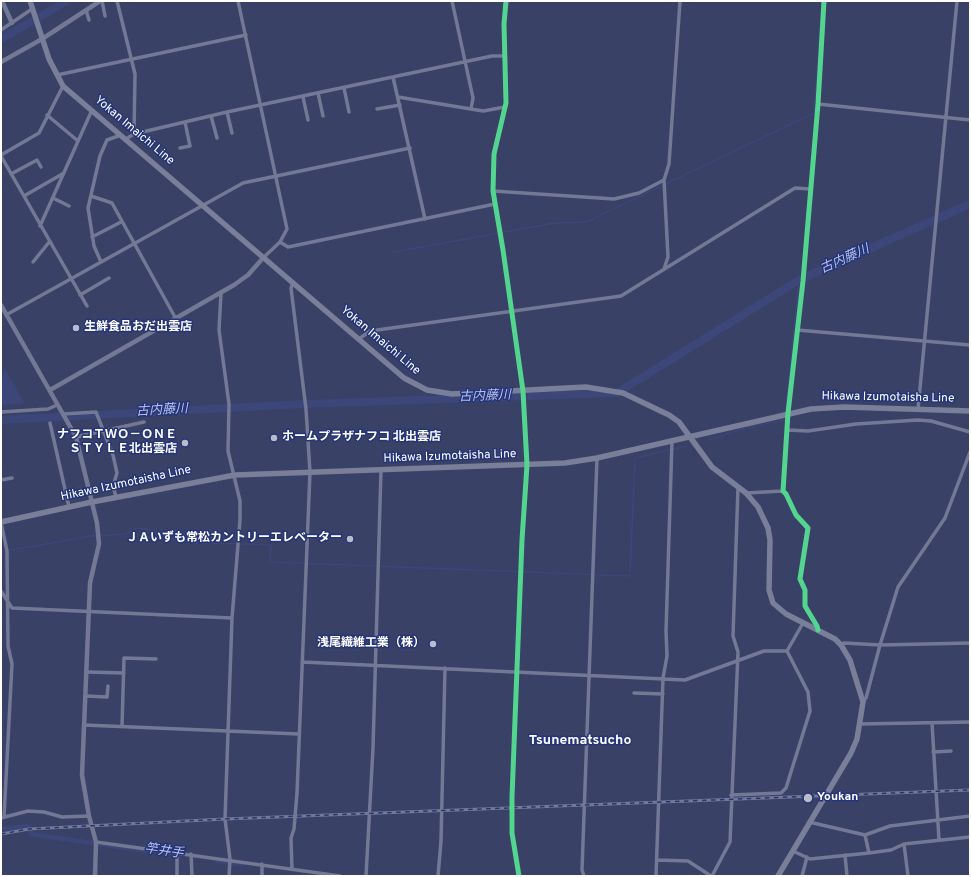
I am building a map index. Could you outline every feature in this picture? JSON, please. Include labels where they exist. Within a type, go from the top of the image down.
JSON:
[{"type":"main road","name":"Yokan Imaichi Line","points":[[30,1],[41,37],[62,86],[204,205],[263,258],[293,281],[404,378],[427,390],[452,394],[523,392],[586,387],[623,393],[669,415],[679,422],[692,437],[712,467],[738,486],[758,507],[768,528],[770,597],[779,609],[835,639],[841,644],[850,660],[863,702],[856,739],[844,767],[809,822],[778,876]]},
{"type":"main road","name":"Hikawa Izumotaisha Line","points":[[1,522],[92,502],[235,475],[565,463],[598,458],[692,437],[788,413],[811,409],[844,407],[970,411]]},
{"type":"street","points":[[2,1],[12,23]]},
{"type":"street","points":[[1,62],[101,1],[106,16]]},
{"type":"street","points":[[118,1],[130,60],[135,74],[134,134]]},
{"type":"street","points":[[50,390],[221,293],[248,274],[280,242],[286,229],[238,1]]},
{"type":"street","points":[[452,1],[473,98],[471,109]]},
{"type":"street","points":[[506,1],[504,24],[505,107],[494,154],[493,191],[523,392],[527,465],[522,540],[512,826],[519,876]]},
{"type":"street","points":[[664,269],[668,257],[664,180],[669,164],[680,1]]},
{"type":"street","points":[[818,630],[818,626],[806,606],[805,590],[800,579],[808,528],[796,515],[786,494],[783,491],[788,413],[803,281],[818,104],[824,1]]},
{"type":"street","points":[[918,409],[937,224],[957,1]]},
{"type":"street","points":[[1,30],[33,10]]},
{"type":"street","points":[[86,10],[89,20]]},
{"type":"street","points":[[56,75],[246,35]]},
{"type":"street","points":[[126,140],[134,134],[227,112],[492,56],[504,56]]},
{"type":"street","points":[[393,77],[425,219]]},
{"type":"street","points":[[62,86],[39,133],[1,155],[86,306]]},
{"type":"street","points":[[344,88],[349,112]]},
{"type":"street","points":[[318,93],[323,116]]},
{"type":"street","points":[[303,97],[308,120]]},
{"type":"street","points":[[398,97],[483,111],[505,107]]},
{"type":"street","points":[[818,104],[970,120]]},
{"type":"street","points":[[377,109],[400,105]]},
{"type":"street","points":[[40,226],[92,110]]},
{"type":"street","points":[[227,112],[232,133]]},
{"type":"street","points":[[47,115],[78,141]]},
{"type":"street","points":[[211,116],[216,138]]},
{"type":"street","points":[[180,148],[190,146],[185,122]]},
{"type":"street","points":[[101,262],[94,246],[88,208],[100,156],[107,140],[121,135]]},
{"type":"street","points":[[6,315],[243,184],[410,148]]},
{"type":"street","points":[[11,174],[37,160],[41,167]]},
{"type":"street","points":[[24,196],[65,173]]},
{"type":"street","points":[[493,191],[614,199],[639,193],[664,180]]},
{"type":"street","points":[[359,339],[370,331],[511,310],[621,296],[795,188],[810,189]]},
{"type":"street","points":[[91,196],[112,203],[176,319]]},
{"type":"street","points":[[53,198],[69,206]]},
{"type":"street","points":[[280,242],[288,247],[495,204]]},
{"type":"street","points":[[92,237],[122,222]]},
{"type":"street","points":[[33,262],[50,241]]},
{"type":"street","points":[[80,295],[109,278]]},
{"type":"street","points":[[292,869],[291,838],[296,818],[310,472],[306,410],[291,288],[293,281]]},
{"type":"street","points":[[221,293],[219,330],[229,404],[228,451],[235,475],[240,501],[240,520],[232,618],[225,819],[230,859],[229,876]]},
{"type":"street","points":[[1,305],[76,437],[97,523],[99,544],[90,583],[82,775],[89,816],[96,842],[95,876]]},
{"type":"street","points":[[797,330],[970,345]]},
{"type":"street","points":[[1,412],[48,409],[58,405]]},
{"type":"street","points":[[62,414],[96,412],[113,455],[117,473],[113,486],[116,498]]},
{"type":"street","points":[[787,430],[808,431],[871,423],[918,420],[931,421],[970,432]]},
{"type":"street","points":[[76,437],[144,422]]},
{"type":"street","points":[[50,423],[69,508]]},
{"type":"street","points":[[656,876],[663,678],[667,656],[666,630],[672,441]]},
{"type":"street","points":[[863,702],[866,698],[880,645],[898,587],[945,518],[970,452]]},
{"type":"street","points":[[584,876],[582,870],[598,458]]},
{"type":"street","points":[[366,876],[373,748],[374,666],[382,470]]},
{"type":"street","points":[[1,480],[12,478]]},
{"type":"street","points":[[656,860],[688,861],[711,876],[730,842],[738,652],[733,636],[738,486]]},
{"type":"street","points":[[746,493],[783,491]]},
{"type":"street","points":[[1,522],[7,551],[8,646],[12,664],[2,817],[28,811],[44,812],[62,817],[89,816]]},
{"type":"street","points":[[1,591],[12,608],[232,618]]},
{"type":"street","points":[[787,651],[803,623]]},
{"type":"street","points":[[841,644],[880,645],[970,643]]},
{"type":"street","points":[[302,662],[589,674],[685,680],[764,651],[787,651]]},
{"type":"street","points":[[732,795],[781,793],[786,788],[810,711],[808,692],[787,651]]},
{"type":"street","points":[[122,726],[124,658],[156,659]]},
{"type":"street","points":[[438,876],[441,841],[445,668]]},
{"type":"street","points":[[87,672],[124,673]]},
{"type":"street","points":[[86,696],[107,697],[108,686]]},
{"type":"street","points":[[634,693],[663,694]]},
{"type":"street","points":[[859,724],[970,722]]},
{"type":"street","points":[[932,723],[939,840]]},
{"type":"street","points":[[84,725],[299,734]]},
{"type":"street","points":[[933,752],[951,751]]},
{"type":"street","points":[[809,822],[865,835],[890,826],[970,816]]},
{"type":"street","points":[[865,835],[869,853]]},
{"type":"street","points":[[793,851],[810,859],[891,850],[904,844],[970,837]]},
{"type":"street","points":[[96,842],[230,859],[340,876]]},
{"type":"street","points":[[904,844],[908,876]]},
{"type":"street","points":[[177,852],[177,876]]},
{"type":"street","points":[[191,854],[192,876]]},
{"type":"street","points":[[845,855],[847,876]]},
{"type":"street","points":[[802,876],[807,857]]},
{"type":"street","points":[[262,864],[262,876]]},
{"type":"water","points":[[5,369],[25,404],[1,405],[1,382]]},
{"type":"waterway","points":[[1,39],[67,1]]},
{"type":"waterway","points":[[394,252],[555,223],[586,222],[814,113],[822,1]]},
{"type":"waterway","name":"古内藤川","points":[[1,420],[304,404],[617,393],[799,280],[970,204]]},
{"type":"waterway","points":[[786,409],[799,280]]},
{"type":"waterway","points":[[709,440],[752,426],[785,420]]},
{"type":"waterway","points":[[1,552],[91,536],[126,534],[134,529],[142,528],[151,530],[164,537],[189,542],[271,545],[270,562],[630,576],[635,458],[686,446]]},
{"type":"waterway","name":"竿井手","points":[[1,829],[27,826],[31,834],[147,851]]},
{"type":"waterway","name":"竿井手","points":[[217,861],[242,864]]},
{"type":"railway","points":[[1,834],[29,829],[225,819],[970,790]]},
{"type":"cycle path","points":[[506,1],[504,24],[506,103],[494,154],[493,191],[523,391],[527,465],[522,540],[512,797],[512,833],[519,876]]},
{"type":"cycle path","points":[[818,630],[805,606],[805,590],[800,579],[808,528],[796,515],[786,494],[783,491],[788,413],[803,281],[818,104],[824,1]]},
{"type":"place","name":"生鮮食品おだ出雲店","points":[[76,328]]},
{"type":"place","name":"ホームプラザナフコ 北出雲店","points":[[274,438]]},
{"type":"place","name":"ナフコＴＷＯ－ＯＮＥ ＳＴＹＬＥ北出雲店","points":[[185,443]]},
{"type":"place","name":"ＪＡいずも常松カントリーエレベーター","points":[[350,539]]},
{"type":"place","name":"浅尾繊維工業（株）","points":[[433,644]]},
{"type":"place","name":"Youkan","points":[[808,798]]},
{"type":"district","name":"Tsunematsucho","points":[[580,741]]}]
